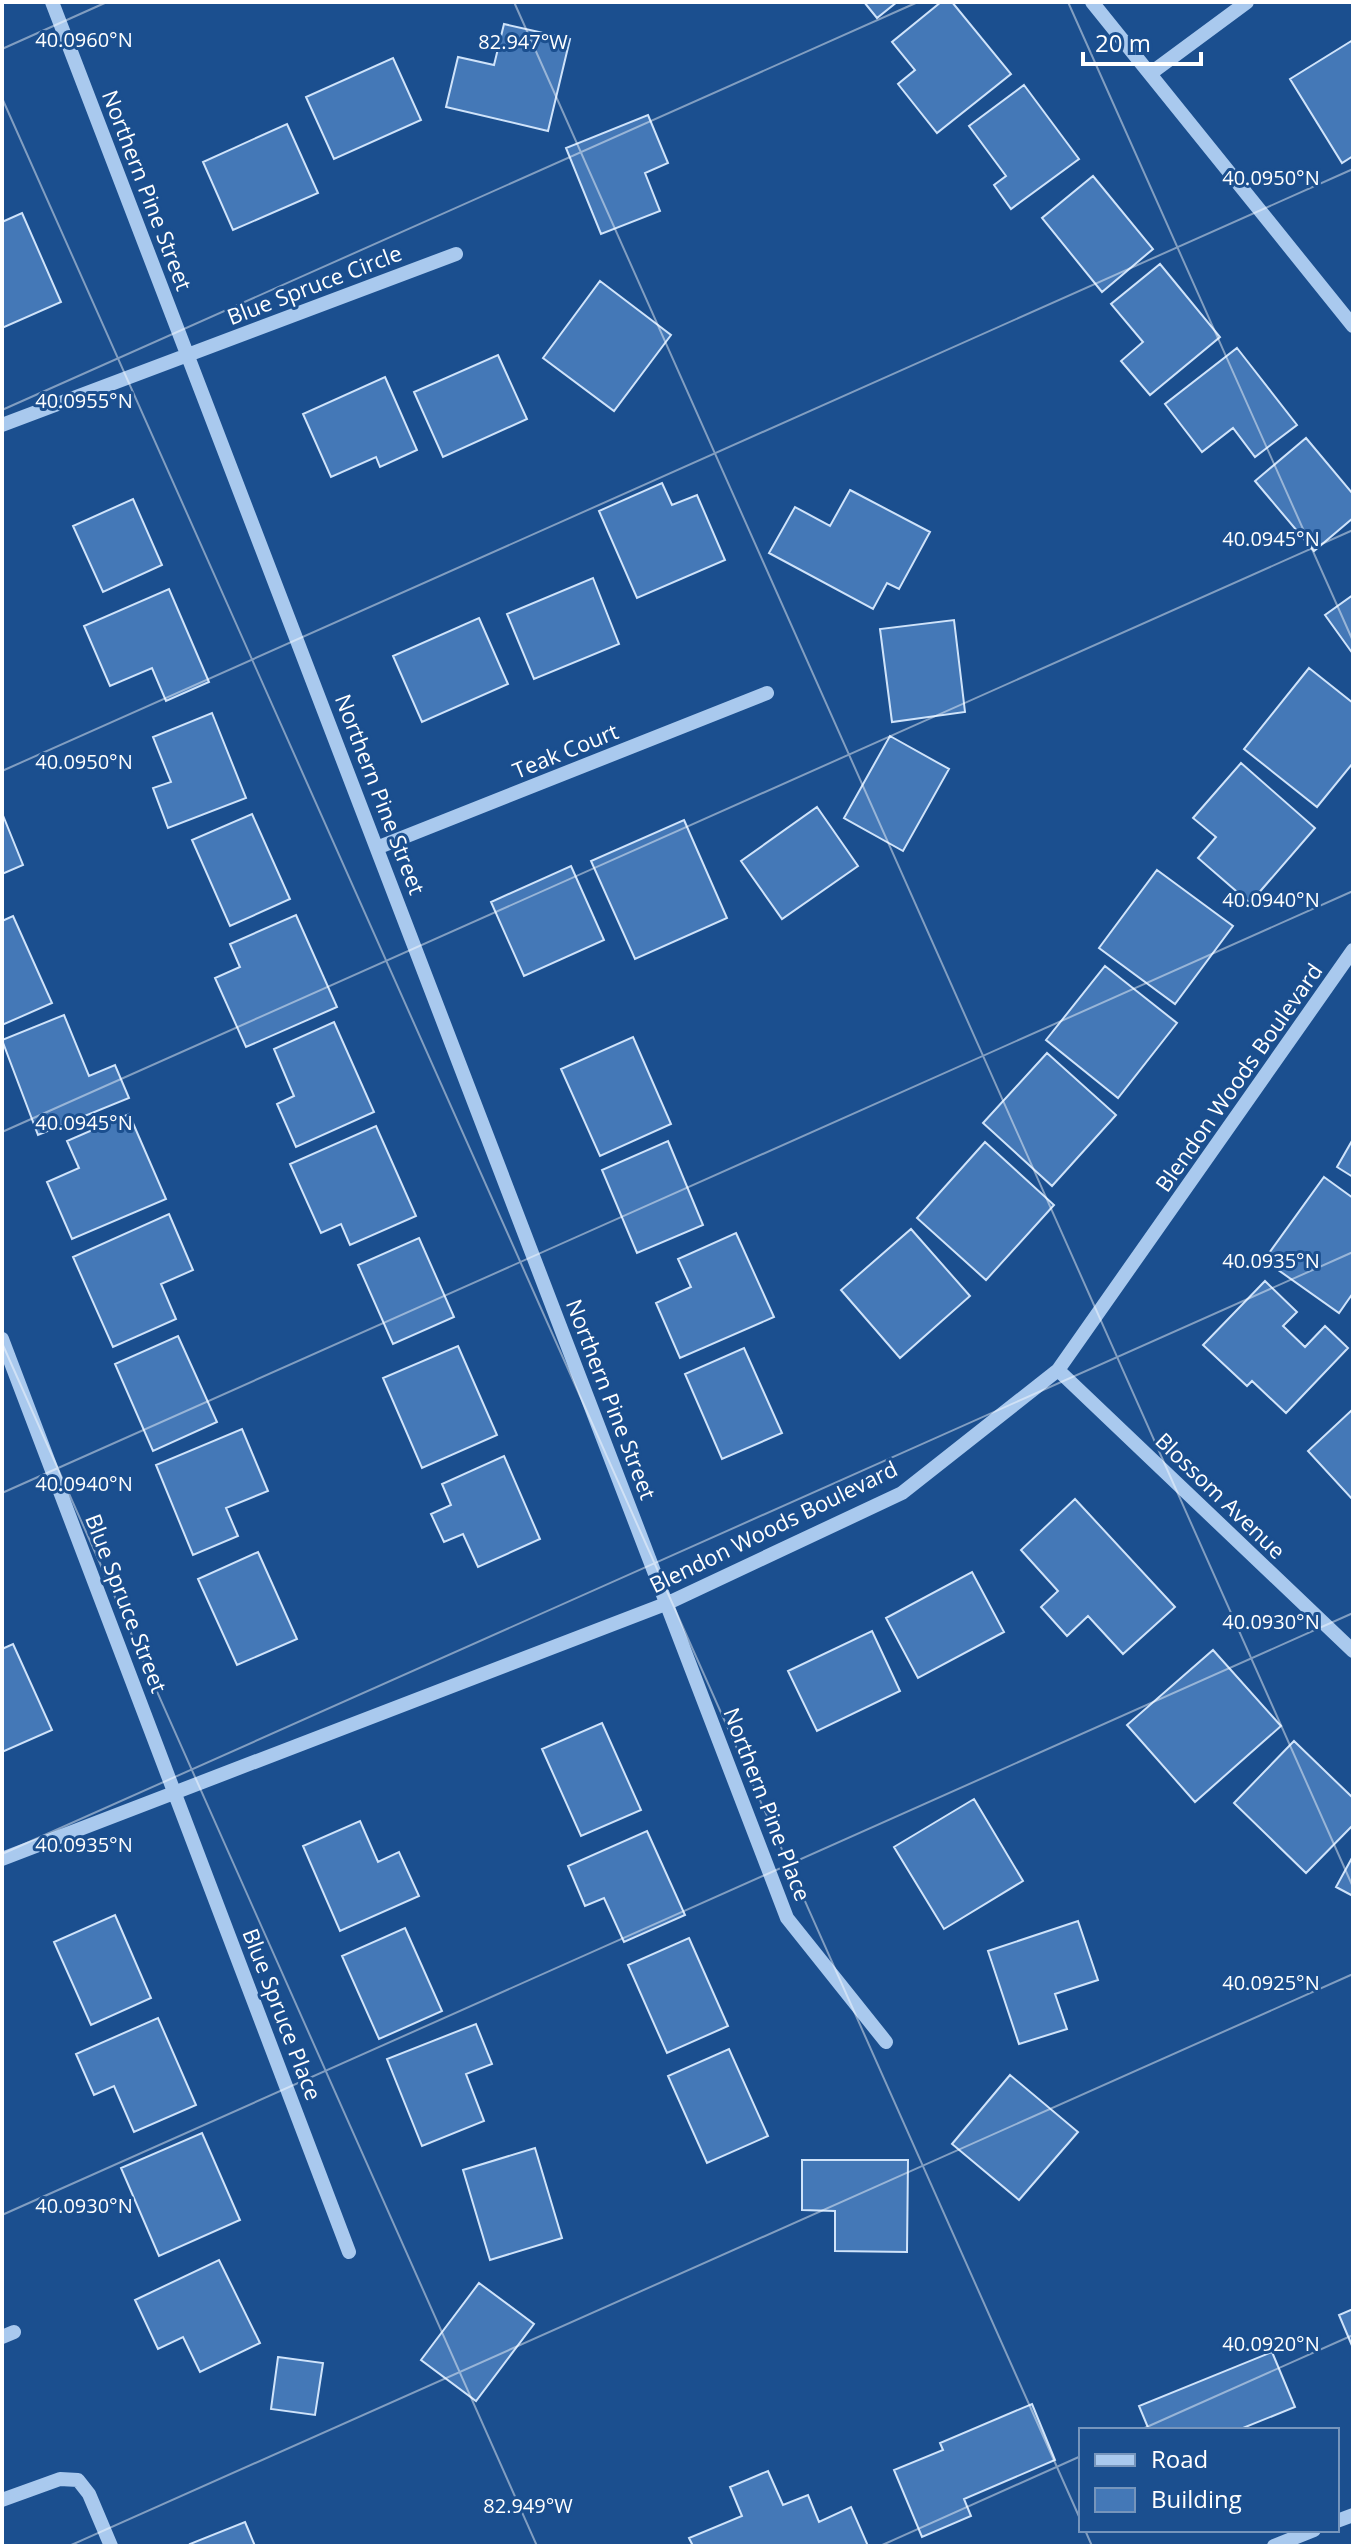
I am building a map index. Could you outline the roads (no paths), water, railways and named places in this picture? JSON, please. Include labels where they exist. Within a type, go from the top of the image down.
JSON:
[{"type":"street","name":"Northern Pine Street","points":[[52,2],[668,1603]]},
{"type":"street","points":[[1092,2],[1353,326]]},
{"type":"street","points":[[1151,73],[1247,2]]},
{"type":"street","name":"Blue Spruce Circle","points":[[187,354],[456,254]]},
{"type":"street","points":[[2,425],[187,354]]},
{"type":"street","name":"Teak Court","points":[[379,847],[767,693]]},
{"type":"street","name":"Blendon Woods Boulevard","points":[[2,1859],[668,1603],[902,1493],[1058,1370],[1353,950]]},
{"type":"street","name":"Blue Spruce Street","points":[[2,1339],[177,1793]]},
{"type":"street","name":"Blossom Avenue","points":[[1058,1370],[1353,1651]]},
{"type":"street","name":"Northern Pine Place","points":[[668,1603],[787,1918],[886,2042]]},
{"type":"street","name":"Blue Spruce Place","points":[[177,1793],[349,2252]]},
{"type":"street","points":[[2,2500],[60,2479],[78,2480],[89,2494],[111,2546]]},
{"type":"street","points":[[1274,2546],[1309,2532]]}]
